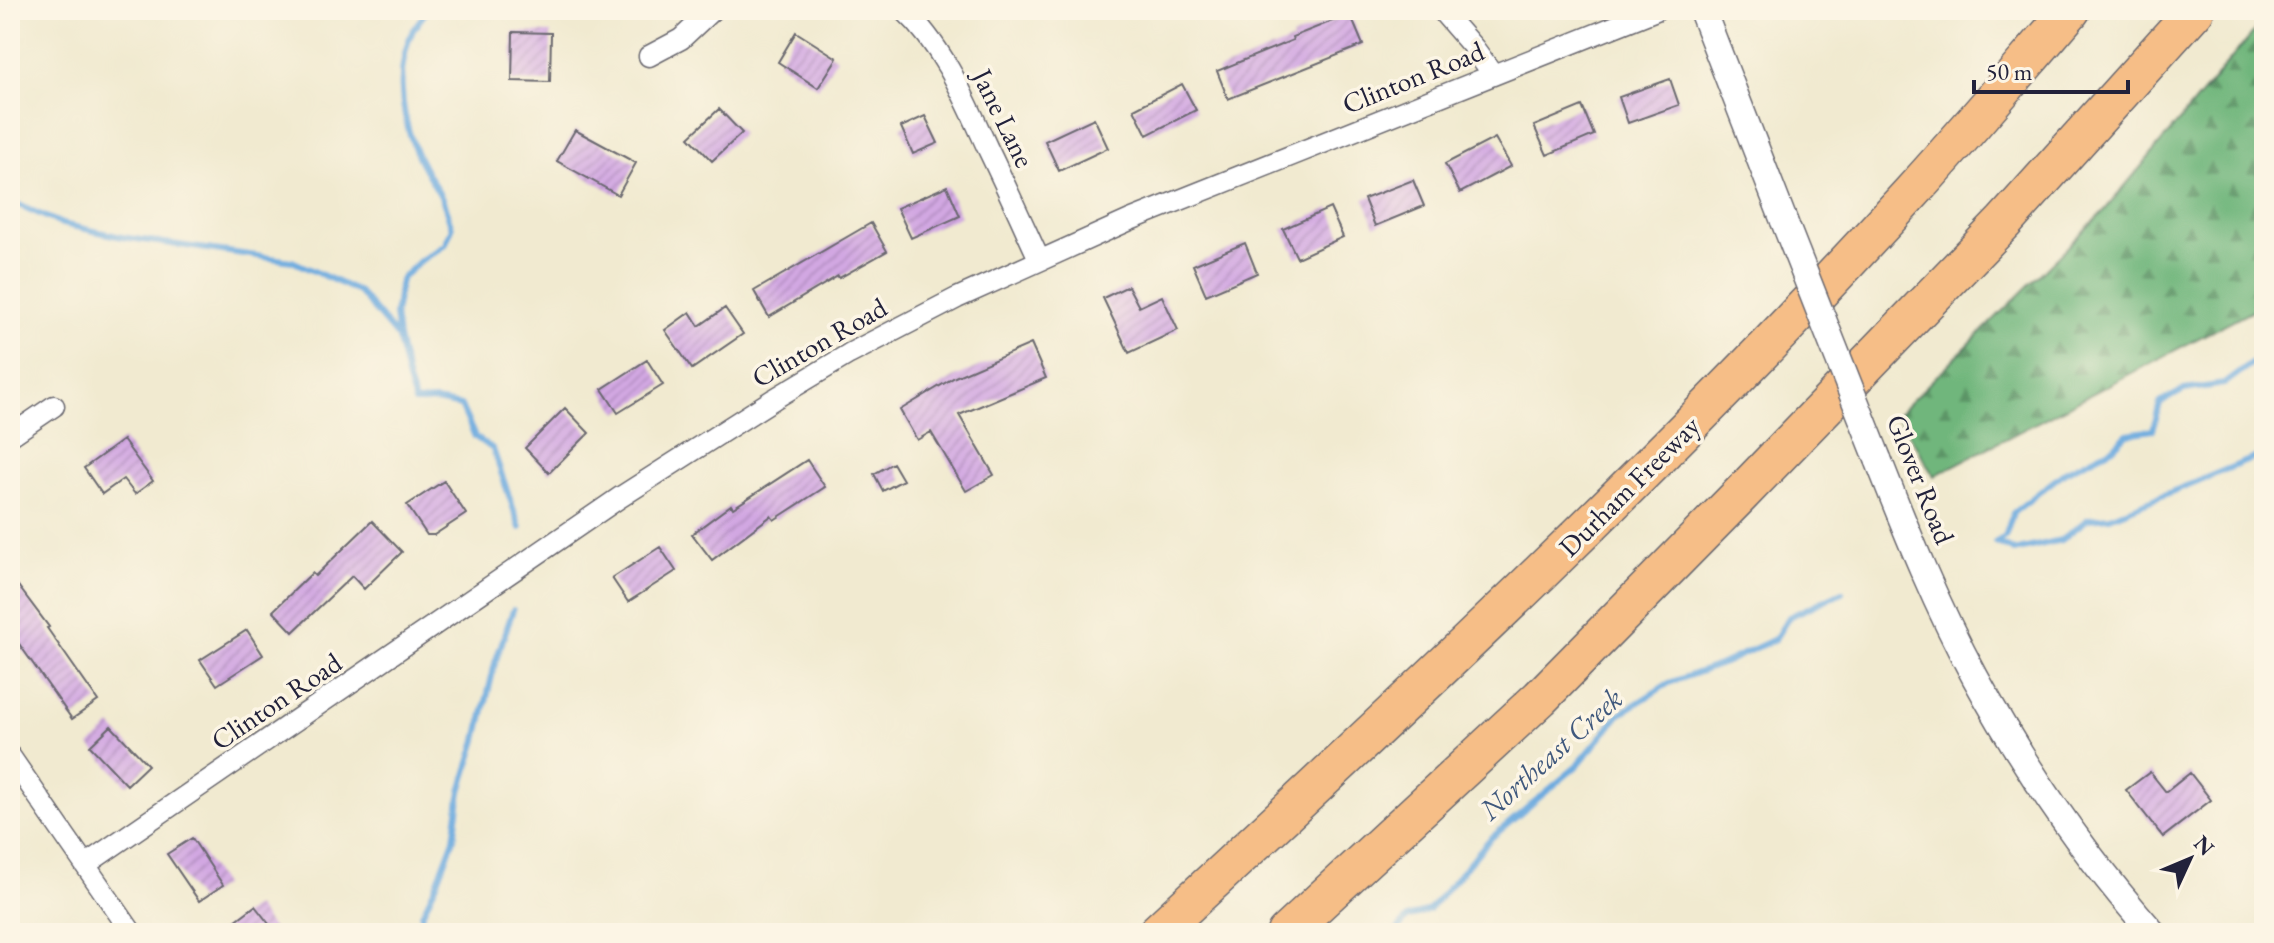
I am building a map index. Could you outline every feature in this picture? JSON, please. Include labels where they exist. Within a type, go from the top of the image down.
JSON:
[{"type":"highway","name":"Durham Freeway","points":[[1157,933],[1411,699],[1680,435],[1913,191],[2071,10]]},
{"type":"highway","points":[[1286,933],[1540,698],[2004,222],[2195,10]]},
{"type":"street","points":[[649,56],[681,39],[712,10]]},
{"type":"street","name":"Jane Lane","points":[[904,10],[929,37],[947,67],[1039,259]]},
{"type":"street","points":[[1441,10],[1493,74]]},
{"type":"street","name":"Clinton Road","points":[[85,865],[619,498],[849,354],[957,298],[1130,220],[1656,10]]},
{"type":"street","name":"Glover Road","points":[[1702,10],[1878,459],[1942,611],[1998,718],[2067,825],[2153,933]]},
{"type":"street","points":[[10,436],[54,406]]},
{"type":"street","points":[[10,756],[132,933]]},
{"type":"green space","points":[[2264,19],[2264,304],[1934,476],[1897,415],[2105,210]]},
{"type":"building","points":[[1350,14],[1363,45],[1228,99],[1217,71]]},
{"type":"building","points":[[513,32],[551,33],[550,82],[512,81]]},
{"type":"building","points":[[796,32],[837,58],[818,88],[778,62]]},
{"type":"building","points":[[1670,79],[1679,105],[1628,123],[1619,97]]},
{"type":"building","points":[[1182,84],[1196,110],[1147,135],[1134,109]]},
{"type":"building","points":[[1582,106],[1594,135],[1547,155],[1534,126]]},
{"type":"building","points":[[719,109],[742,133],[712,161],[689,137]]},
{"type":"building","points":[[925,116],[938,143],[913,154],[901,127]]},
{"type":"building","points":[[1094,118],[1108,148],[1059,171],[1045,141]]},
{"type":"building","points":[[575,130],[636,163],[618,195],[557,161]]},
{"type":"building","points":[[1495,138],[1511,166],[1460,193],[1445,164]]},
{"type":"building","points":[[1413,180],[1424,206],[1375,226],[1364,199]]},
{"type":"building","points":[[947,186],[960,216],[911,238],[897,208]]},
{"type":"building","points":[[1330,208],[1343,237],[1297,258],[1283,229]]},
{"type":"building","points":[[871,223],[887,251],[769,317],[754,291]]},
{"type":"building","points":[[1245,243],[1257,273],[1206,295],[1193,265]]},
{"type":"building","points":[[1128,286],[1139,307],[1162,296],[1178,330],[1129,353],[1103,298]]},
{"type":"building","points":[[725,308],[743,334],[692,369],[665,330],[690,312],[699,326]]},
{"type":"building","points":[[1031,344],[1046,378],[959,415],[994,475],[966,491],[931,432],[917,440],[900,410],[955,377]]},
{"type":"building","points":[[647,360],[663,385],[618,413],[602,389]]},
{"type":"building","points":[[565,408],[589,433],[549,473],[525,448]]},
{"type":"building","points":[[123,440],[153,481],[135,494],[123,479],[102,494],[84,468]]},
{"type":"building","points":[[807,460],[825,487],[774,520],[771,516],[712,560],[692,534],[731,505],[733,508]]},
{"type":"building","points":[[893,463],[903,480],[883,491],[874,474]]},
{"type":"building","points":[[444,481],[466,514],[434,535],[427,535],[407,505]]},
{"type":"building","points":[[372,521],[402,552],[364,589],[352,576],[293,632],[273,611]]},
{"type":"building","points":[[660,547],[676,571],[628,602],[612,578]]},
{"type":"building","points":[[10,575],[98,701],[72,719],[10,631]]},
{"type":"building","points":[[247,630],[263,655],[217,685],[200,660]]},
{"type":"building","points":[[111,726],[148,765],[127,785],[90,746]]},
{"type":"building","points":[[2150,772],[2166,792],[2190,773],[2211,800],[2163,837],[2126,790]]},
{"type":"building","points":[[192,838],[223,885],[199,901],[167,854]]},
{"type":"building","points":[[255,906],[276,933],[219,933]]},
{"type":"waterway","points":[[428,10],[415,27],[404,58],[403,102],[415,151],[441,197],[452,228],[445,245],[420,261],[401,279],[395,314],[398,338],[415,402],[436,401],[461,406],[475,437],[493,449],[520,528]]},
{"type":"waterway","points":[[10,201],[62,224],[122,237],[292,261],[359,292],[398,338]]},
{"type":"waterway","points":[[2264,354],[2224,384],[2184,390],[2160,403],[2153,430],[2127,434],[2113,448],[2065,472],[2013,513],[2005,537],[1996,542],[2014,551],[2061,540],[2088,519],[2110,517],[2264,454]]},
{"type":"waterway","name":"Northeast Creek","points":[[1395,933],[1407,918],[1429,910],[1490,839],[1577,766],[1620,714],[1669,683],[1724,663],[1775,639],[1789,617],[1842,592]]},
{"type":"waterway","points":[[422,933],[422,914],[454,839],[461,791],[495,663],[513,610]]}]
